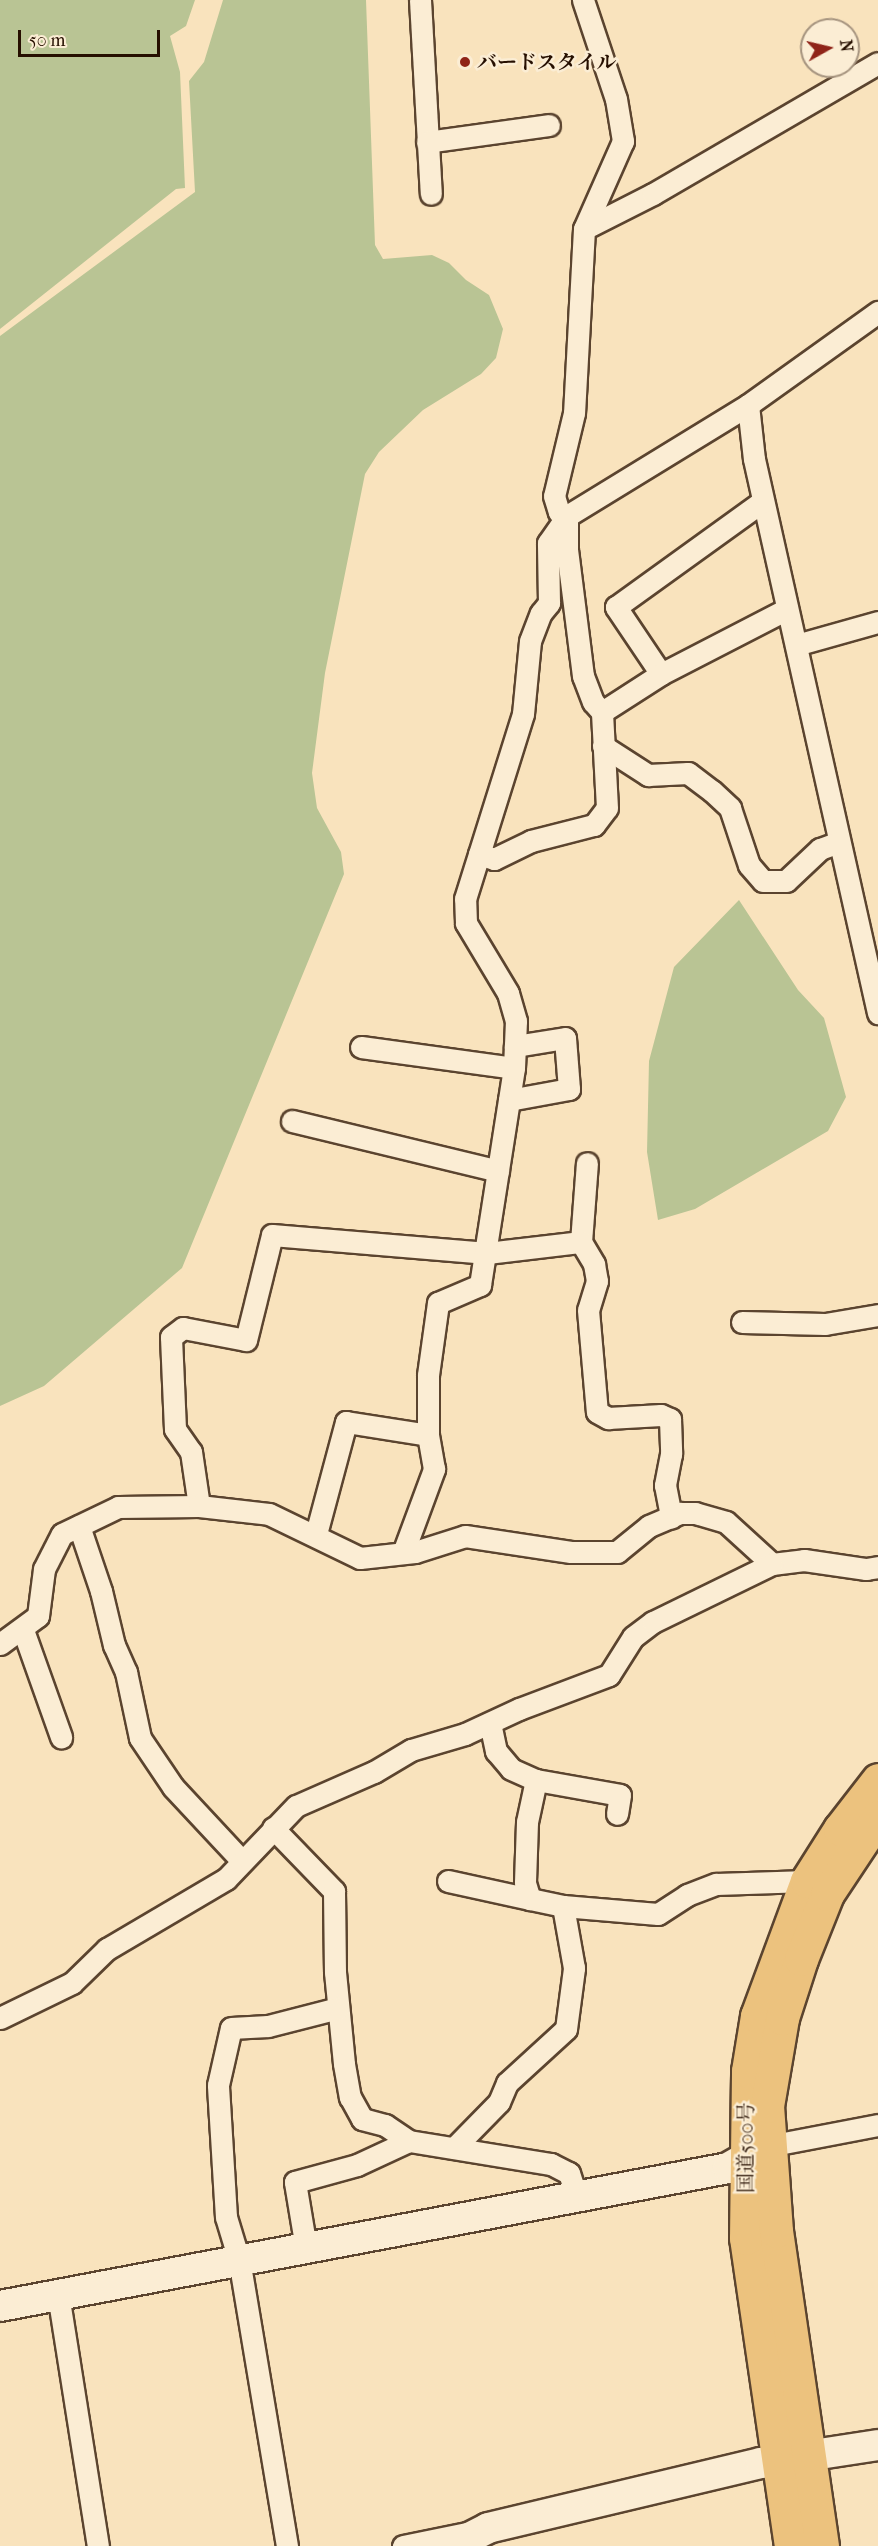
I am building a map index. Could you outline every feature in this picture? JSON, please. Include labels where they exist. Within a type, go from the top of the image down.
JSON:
[{"type":"highway","name":"国道500号","points":[[757,2152],[747,2072],[757,2016],[807,1881],[840,1829],[878,1780]]},
{"type":"highway","name":"国道500号","points":[[822,2546],[792,2456],[746,2238],[757,2152],[782,2018],[801,1959],[827,1894],[878,1817]]},
{"type":"highway","name":"国道500号","points":[[790,2546],[792,2456]]},
{"type":"street","points":[[420,0],[430,194]]},
{"type":"street","points":[[567,516],[559,512],[554,496],[574,413],[584,229],[622,141],[616,99],[583,0]]},
{"type":"street","points":[[584,229],[653,194],[878,63]]},
{"type":"street","points":[[427,142],[549,124]]},
{"type":"street","points":[[404,1553],[434,1469],[428,1435],[428,1375],[438,1303],[480,1286],[514,1068],[516,1021],[508,993],[466,923],[465,899],[523,714],[530,641],[541,613],[549,603],[548,543],[567,516],[748,405],[878,312]]},
{"type":"street","points":[[748,405],[763,501],[878,1013]]},
{"type":"street","points":[[661,674],[616,607],[763,501]]},
{"type":"street","points":[[478,855],[494,859],[531,841],[594,825],[607,808],[602,712],[593,702],[583,676],[567,550],[567,516]]},
{"type":"street","points":[[602,712],[661,674],[787,609]]},
{"type":"street","points":[[796,645],[878,622]]},
{"type":"street","points":[[603,746],[648,775],[688,773],[712,790],[730,808],[749,865],[763,881],[786,881],[820,849],[840,842]]},
{"type":"street","points":[[509,1100],[569,1089],[565,1038],[515,1047]]},
{"type":"street","points":[[361,1047],[514,1068]]},
{"type":"street","points":[[292,1120],[498,1171]]},
{"type":"street","points":[[586,1163],[581,1242],[594,1264],[597,1281],[588,1310],[597,1412],[608,1418],[661,1415],[670,1419],[671,1454],[665,1485],[671,1517]]},
{"type":"street","points":[[199,1506],[191,1452],[175,1429],[171,1336],[183,1328],[246,1340],[272,1235],[487,1252],[581,1242]]},
{"type":"street","points":[[742,1322],[825,1324],[878,1315]]},
{"type":"street","points":[[316,1534],[346,1422],[428,1435]]},
{"type":"street","points":[[0,1644],[23,1630],[38,1616],[45,1569],[62,1534],[118,1507],[199,1506],[268,1514],[316,1534],[360,1558],[404,1553],[465,1536],[570,1552],[616,1552],[650,1526],[671,1517],[695,1513],[726,1522],[772,1564]]},
{"type":"street","points":[[78,1526],[114,1645],[126,1672],[140,1738],[173,1787],[242,1861]]},
{"type":"street","points":[[0,2018],[72,1983],[107,1949],[226,1879],[296,1806],[333,1787],[374,1772],[411,1750],[490,1723],[609,1675],[633,1637],[653,1622],[772,1564],[804,1560],[866,1569],[878,1567]]},
{"type":"street","points":[[23,1630],[61,1737]]},
{"type":"street","points":[[490,1723],[496,1751],[511,1769],[536,1780],[620,1795],[617,1814]]},
{"type":"street","points":[[530,1899],[525,1883],[527,1821],[536,1780]]},
{"type":"street","points":[[273,1828],[334,1891],[338,2008],[351,2097],[362,2119],[385,2125],[409,2141],[551,2164],[569,2173],[576,2195]]},
{"type":"street","points":[[448,1881],[562,1906],[658,1914],[687,1895],[716,1884],[807,1881]]},
{"type":"street","points":[[454,2148],[499,2102],[507,2083],[566,2030],[574,1968],[562,1906]]},
{"type":"street","points":[[287,2546],[239,2260],[226,2217],[218,2085],[231,2028],[268,2026],[338,2008]]},
{"type":"street","points":[[0,2306],[728,2168],[757,2152],[878,2125]]},
{"type":"street","points":[[306,2248],[295,2182],[357,2165],[409,2141]]},
{"type":"street","points":[[58,2294],[98,2546]]},
{"type":"street","points":[[403,2546],[792,2456],[878,2445]]},
{"type":"street","points":[[453,2546],[488,2528]]},
{"type":"green space","points":[[0,0],[195,0],[186,26],[170,36],[180,72],[185,188],[176,189],[0,329]]},
{"type":"green space","points":[[223,0],[366,0],[375,245],[383,259],[432,255],[449,263],[466,280],[489,295],[503,329],[496,358],[481,374],[423,410],[379,452],[365,474],[325,673],[312,773],[317,808],[341,852],[344,874],[182,1268],[44,1386],[0,1406],[0,336],[195,192],[189,81],[204,62]]},
{"type":"green space","points":[[739,900],[798,990],[824,1018],[846,1097],[828,1131],[695,1209],[658,1220],[647,1152],[649,1061],[674,967]]},
{"type":"place","name":"バードスタイル","points":[[465,62]]}]
